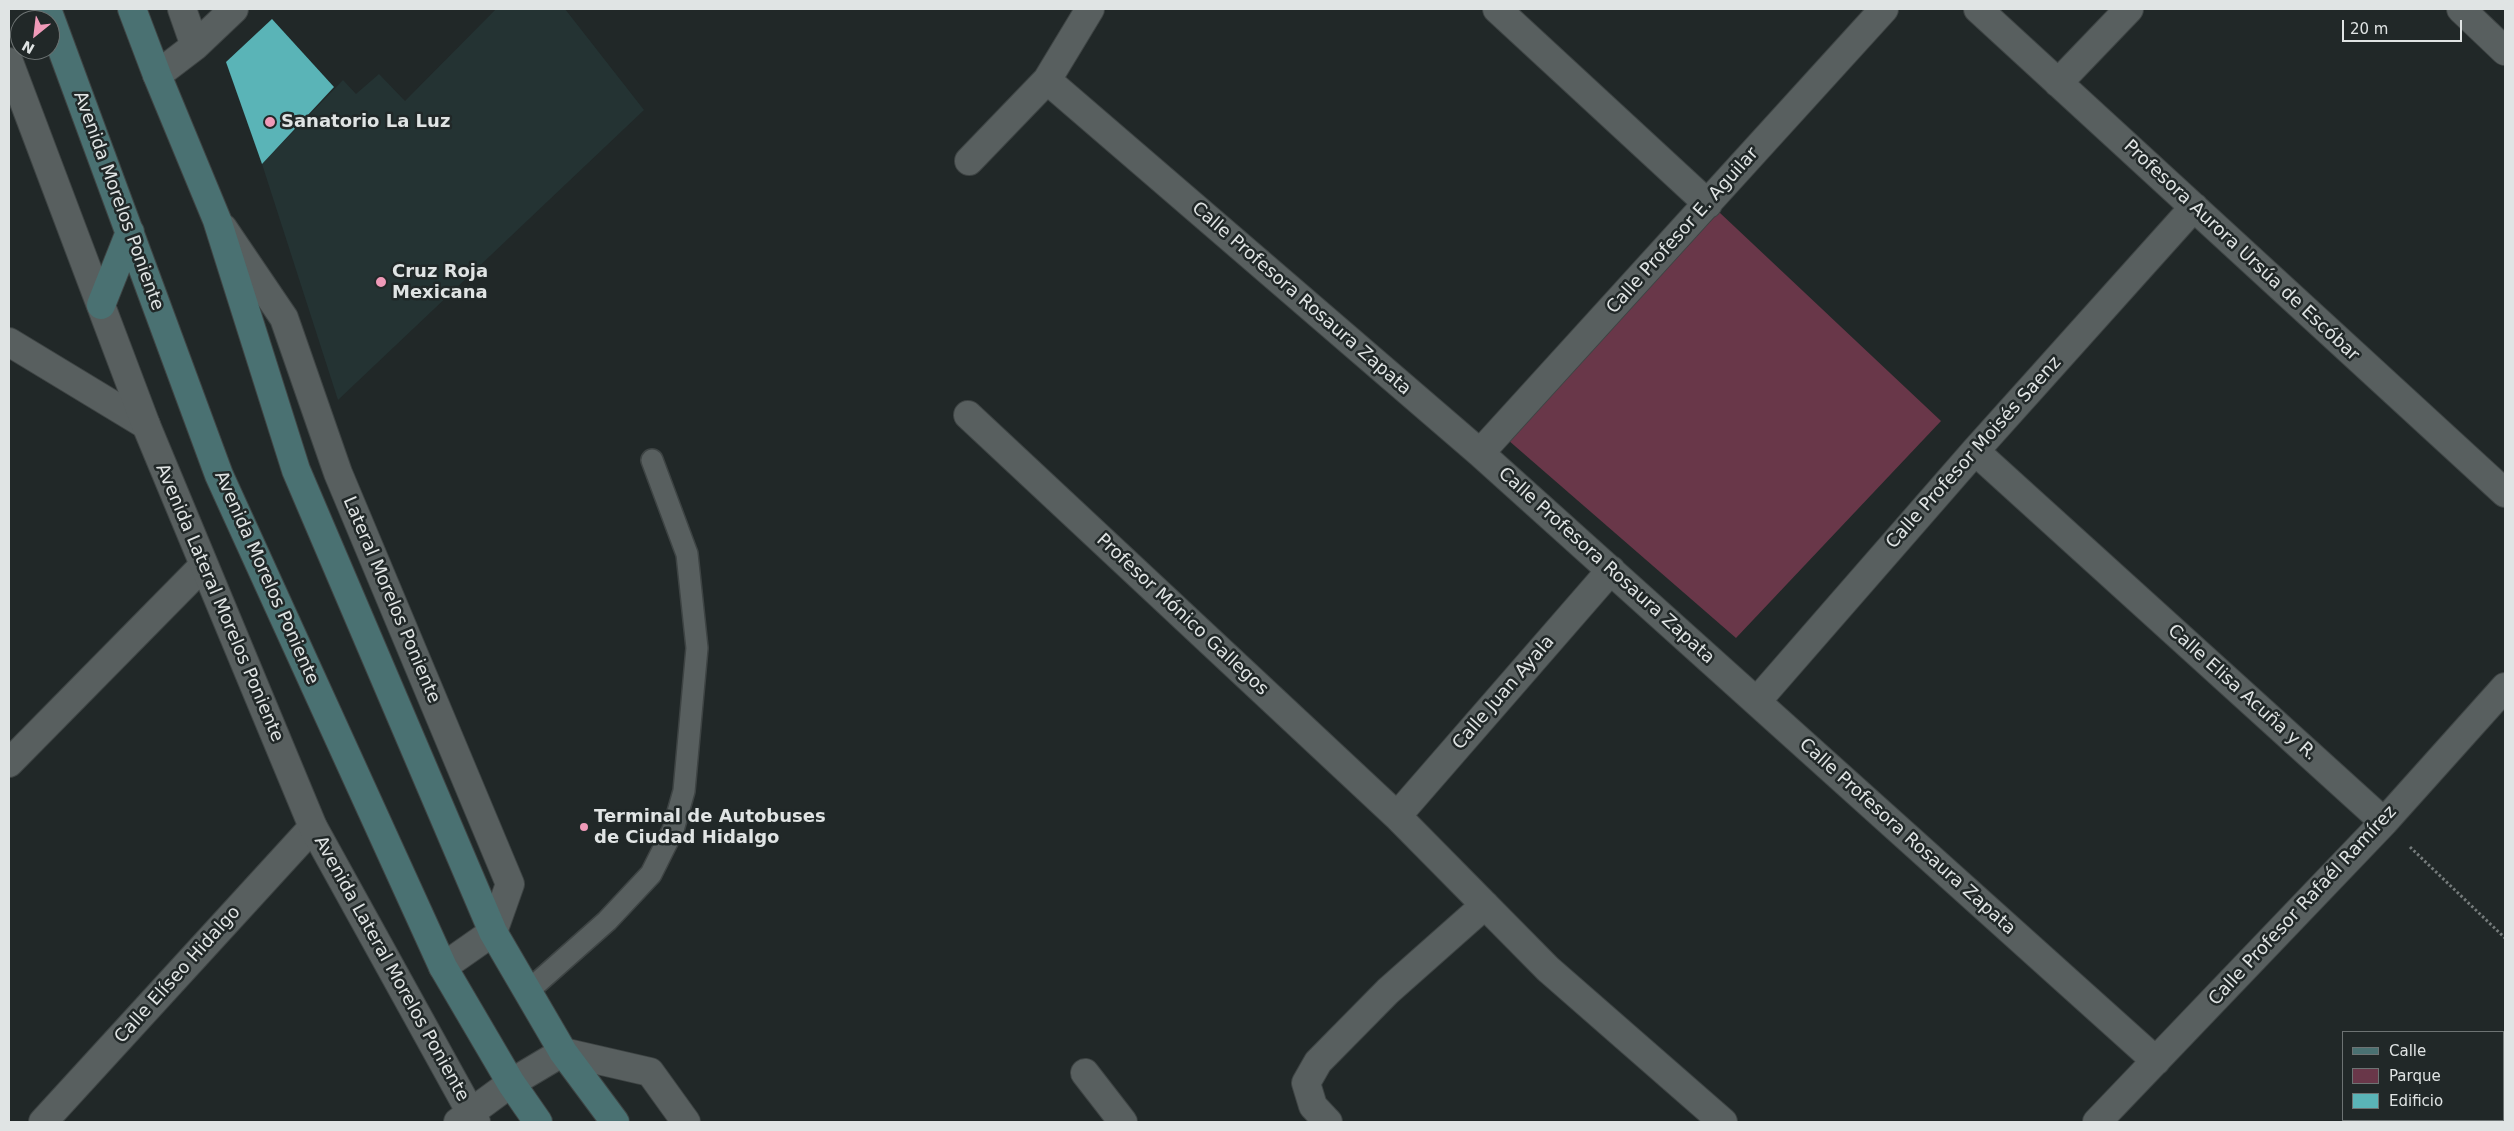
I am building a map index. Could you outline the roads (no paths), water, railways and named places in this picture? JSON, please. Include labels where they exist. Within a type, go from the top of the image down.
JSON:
[{"type":"main road","name":"Avenida Morelos Poniente","points":[[48,9],[218,475],[443,967],[511,1083],[538,1122]]},
{"type":"main road","points":[[132,9],[217,220],[296,470],[493,932],[563,1052],[615,1122]]},
{"type":"main road","points":[[101,305],[130,232]]},
{"type":"street","points":[[182,9],[195,46]]},
{"type":"street","points":[[157,75],[195,46],[234,9]]},
{"type":"street","points":[[969,161],[1047,80],[1090,9]]},
{"type":"street","points":[[1497,9],[1708,204]]},
{"type":"street","name":"Calle Profesor E. Aguilar","points":[[1480,453],[1884,9]]},
{"type":"street","name":"Profesora Aurora Ursúa de Escóbar","points":[[1978,9],[2505,493]]},
{"type":"street","points":[[2058,83],[2129,9]]},
{"type":"street","points":[[2461,9],[2505,51]]},
{"type":"street","name":"Avenida Lateral Morelos Poniente","points":[[9,62],[146,425],[313,827],[468,1119]]},
{"type":"street","name":"Calle Profesora Rosaura Zapata","points":[[1047,80],[1480,453],[2156,1062]]},
{"type":"street","name":"Calle Profesor Moisés Saenz","points":[[1756,701],[1975,451],[2194,207]]},
{"type":"street","name":"Lateral Morelos Poniente","points":[[217,220],[284,318],[338,473],[510,884],[493,932]]},
{"type":"street","points":[[9,342],[146,425]]},
{"type":"street","name":"Profesor Mónico Gallegos","points":[[968,415],[1396,816],[1548,969],[1723,1122]]},
{"type":"street","name":"Calle Elisa Acuña y R.","points":[[1975,451],[2384,822]]},
{"type":"street","points":[[9,763],[203,566]]},
{"type":"street","name":"Calle Juan Ayala","points":[[1396,816],[1610,570]]},
{"type":"street","name":"Calle Profesor Rafaél Ramírez","points":[[2098,1122],[2384,822],[2505,687]]},
{"type":"street","name":"Calle Elíseo Hidalgo","points":[[43,1122],[313,827]]},
{"type":"street","points":[[1328,1122],[1313,1106],[1306,1083],[1318,1062],[1388,991],[1485,905]]},
{"type":"street","points":[[443,967],[493,932]]},
{"type":"street","points":[[468,1119],[511,1083],[563,1052],[650,1072],[686,1122]]},
{"type":"street","points":[[1085,1073],[1123,1122]]},
{"type":"lane","points":[[527,992],[607,921],[651,874],[673,830],[684,791],[697,648],[687,554],[652,460]]},
{"type":"place","name":"Sanatorio La Luz","points":[[270,122]]},
{"type":"place","name":"Cruz Roja Mexicana","points":[[381,282]]},
{"type":"place","name":"Terminal de Autobuses de Ciudad Hidalgo","points":[[584,827]]}]
